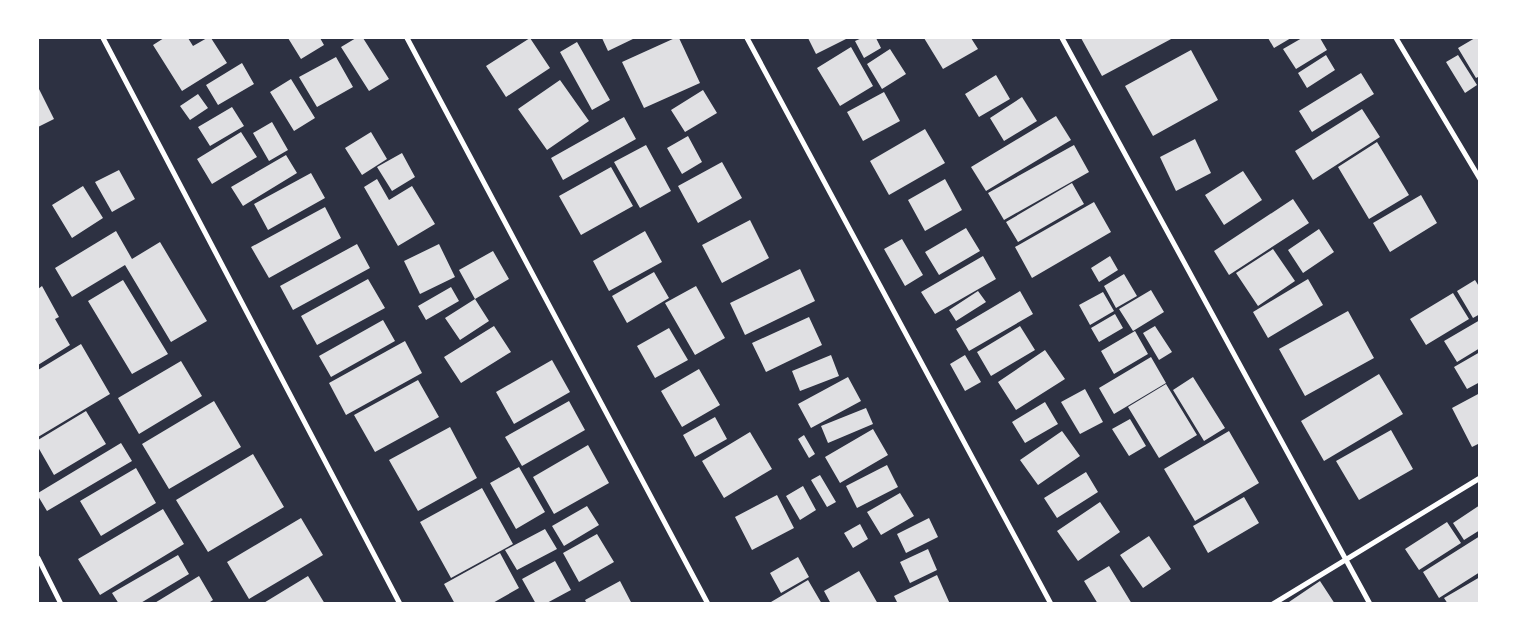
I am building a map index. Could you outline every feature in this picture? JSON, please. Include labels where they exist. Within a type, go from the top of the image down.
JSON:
[{"type":"street","points":[[103,38],[400,604]]},
{"type":"street","points":[[407,38],[708,604]]},
{"type":"street","points":[[747,38],[1051,604]]},
{"type":"street","points":[[1062,38],[1370,604]]},
{"type":"street","points":[[1396,38],[1480,179]]},
{"type":"street","points":[[1273,604],[1480,478]]},
{"type":"street","points":[[38,558],[62,604]]},
{"type":"building","points":[[164,38],[188,38],[193,46],[207,38],[211,38],[227,63],[182,91],[153,45]]},
{"type":"building","points":[[288,38],[320,38],[324,45],[301,59]]},
{"type":"building","points":[[356,38],[363,38],[389,79],[369,91],[341,47]]},
{"type":"building","points":[[530,38],[550,68],[506,97],[486,66]]},
{"type":"building","points":[[602,38],[635,38],[608,51]]},
{"type":"building","points":[[675,38],[679,38],[700,83],[644,108],[622,62]]},
{"type":"building","points":[[808,38],[848,38],[816,54]]},
{"type":"building","points":[[862,38],[876,38],[881,48],[864,58],[855,41]]},
{"type":"building","points":[[924,38],[971,38],[978,49],[943,69]]},
{"type":"building","points":[[1081,38],[1173,38],[1102,76]]},
{"type":"building","points":[[1268,38],[1291,38],[1274,48]]},
{"type":"building","points":[[1302,38],[1320,38],[1327,50],[1296,69],[1283,49]]},
{"type":"building","points":[[1475,38],[1480,38],[1480,76],[1476,78],[1458,48]]},
{"type":"building","points":[[577,42],[610,100],[592,110],[560,52]]},
{"type":"building","points":[[851,47],[873,86],[840,106],[817,68]]},
{"type":"building","points":[[890,49],[906,74],[882,89],[867,64]]},
{"type":"building","points":[[1191,50],[1218,100],[1153,136],[1125,86]]},
{"type":"building","points":[[1326,55],[1335,70],[1307,88],[1298,73]]},
{"type":"building","points":[[1458,55],[1477,85],[1465,93],[1446,62]]},
{"type":"building","points":[[336,57],[353,87],[317,107],[299,77]]},
{"type":"building","points":[[242,63],[254,84],[218,105],[206,85]]},
{"type":"building","points":[[1361,73],[1374,94],[1312,132],[1299,111]]},
{"type":"building","points":[[996,75],[1010,99],[979,117],[965,94]]},
{"type":"building","points":[[291,79],[315,118],[294,131],[270,92]]},
{"type":"building","points":[[560,80],[589,121],[547,150],[518,109]]},
{"type":"building","points":[[38,87],[54,119],[38,127]]},
{"type":"building","points":[[703,90],[717,113],[685,132],[671,110]]},
{"type":"building","points":[[884,92],[900,121],[863,141],[847,112]]},
{"type":"building","points":[[198,94],[208,108],[190,120],[180,106]]},
{"type":"building","points":[[1022,97],[1037,121],[1004,141],[990,118]]},
{"type":"building","points":[[232,107],[244,126],[210,146],[198,127]]},
{"type":"building","points":[[1362,109],[1380,137],[1313,180],[1295,151]]},
{"type":"building","points":[[1056,116],[1071,140],[986,191],[971,167]]},
{"type":"building","points":[[624,117],[636,139],[563,180],[551,158]]},
{"type":"building","points":[[272,122],[288,150],[269,161],[253,133]]},
{"type":"building","points":[[925,129],[945,163],[889,195],[870,161]]},
{"type":"building","points":[[241,132],[257,157],[212,184],[197,159]]},
{"type":"building","points":[[371,132],[387,159],[362,175],[345,148]]},
{"type":"building","points":[[688,136],[702,162],[682,174],[667,148]]},
{"type":"building","points":[[1195,139],[1211,173],[1176,191],[1160,157]]},
{"type":"building","points":[[1377,142],[1409,195],[1369,219],[1338,167]]},
{"type":"building","points":[[646,145],[671,191],[640,208],[614,162]]},
{"type":"building","points":[[1074,145],[1089,172],[1004,220],[988,193]]},
{"type":"building","points":[[402,153],[415,177],[392,191],[377,167]]},
{"type":"building","points":[[286,155],[297,173],[243,206],[231,187]]},
{"type":"building","points":[[722,162],[742,198],[698,223],[678,186]]},
{"type":"building","points":[[611,167],[633,206],[581,235],[559,196]]},
{"type":"building","points":[[119,170],[135,199],[112,212],[95,182]]},
{"type":"building","points":[[1243,171],[1262,200],[1224,225],[1205,195]]},
{"type":"building","points":[[311,173],[325,198],[268,230],[254,204]]},
{"type":"building","points":[[377,179],[389,200],[412,186],[435,224],[398,246],[364,187]]},
{"type":"building","points":[[945,179],[962,210],[925,231],[908,200]]},
{"type":"building","points":[[1072,183],[1084,204],[1018,242],[1006,222]]},
{"type":"building","points":[[83,186],[103,218],[72,238],[52,205]]},
{"type":"building","points":[[1421,195],[1437,223],[1390,252],[1373,223]]},
{"type":"building","points":[[1293,199],[1309,223],[1229,275],[1214,251]]},
{"type":"building","points":[[1094,202],[1111,232],[1032,278],[1015,247]]},
{"type":"building","points":[[325,207],[341,238],[269,278],[251,247]]},
{"type":"building","points":[[750,220],[769,258],[722,283],[702,245]]},
{"type":"building","points":[[966,228],[980,251],[939,275],[925,252]]},
{"type":"building","points":[[1319,229],[1334,252],[1303,273],[1288,250]]},
{"type":"building","points":[[116,231],[132,259],[160,242],[207,321],[171,342],[125,265],[72,297],[55,268]]},
{"type":"building","points":[[645,231],[662,262],[609,291],[593,261]]},
{"type":"building","points":[[902,239],[923,275],[905,286],[884,249]]},
{"type":"building","points":[[357,244],[370,268],[293,310],[280,286]]},
{"type":"building","points":[[439,244],[455,277],[420,294],[404,261]]},
{"type":"building","points":[[1273,249],[1295,281],[1258,306],[1236,273]]},
{"type":"building","points":[[493,251],[509,279],[475,299],[459,270]]},
{"type":"building","points":[[983,256],[996,279],[935,314],[921,292]]},
{"type":"building","points":[[1110,256],[1118,270],[1099,282],[1091,268]]},
{"type":"building","points":[[800,269],[815,301],[745,335],[730,303]]},
{"type":"building","points":[[654,272],[669,298],[627,323],[612,296]]},
{"type":"building","points":[[1124,274],[1137,296],[1116,308],[1104,286]]},
{"type":"building","points":[[368,279],[385,308],[317,345],[301,316]]},
{"type":"building","points":[[1308,279],[1323,305],[1268,338],[1253,312]]},
{"type":"building","points":[[123,280],[168,354],[132,374],[88,301]]},
{"type":"building","points":[[1475,280],[1480,288],[1480,314],[1473,318],[1457,291]]},
{"type":"building","points":[[42,286],[59,317],[55,319],[70,345],[38,365],[38,289]]},
{"type":"building","points":[[696,286],[725,338],[695,355],[665,303]]},
{"type":"building","points":[[451,287],[459,301],[426,320],[418,306]]},
{"type":"building","points":[[1151,290],[1164,312],[1133,331],[1119,309]]},
{"type":"building","points":[[978,291],[986,302],[956,321],[949,310]]},
{"type":"building","points":[[1020,291],[1033,314],[969,351],[956,329]]},
{"type":"building","points":[[1103,292],[1114,311],[1090,325],[1079,305]]},
{"type":"building","points":[[1453,293],[1469,319],[1426,345],[1410,319]]},
{"type":"building","points":[[475,299],[489,321],[460,340],[445,318]]},
{"type":"building","points":[[1348,311],[1374,358],[1305,396],[1279,349]]},
{"type":"building","points":[[1115,314],[1123,328],[1099,342],[1091,328]]},
{"type":"building","points":[[809,317],[822,345],[766,372],[752,343]]},
{"type":"building","points":[[383,320],[395,341],[331,377],[319,356]]},
{"type":"building","points":[[1480,320],[1480,348],[1457,362],[1444,341]]},
{"type":"building","points":[[494,326],[511,352],[461,383],[444,357]]},
{"type":"building","points":[[1020,326],[1035,350],[991,376],[977,352]]},
{"type":"building","points":[[1155,326],[1172,352],[1159,360],[1143,333]]},
{"type":"building","points":[[669,328],[688,360],[655,378],[637,346]]},
{"type":"building","points":[[1135,331],[1148,354],[1114,374],[1101,351]]},
{"type":"building","points":[[405,341],[422,373],[346,415],[329,383]]},
{"type":"building","points":[[81,344],[110,394],[38,437],[38,370]]},
{"type":"building","points":[[1045,350],[1065,379],[1016,410],[998,382]]},
{"type":"building","points":[[1480,352],[1480,382],[1467,389],[1454,367]]},
{"type":"building","points":[[831,355],[839,376],[800,391],[792,371]]},
{"type":"building","points":[[965,355],[981,382],[965,391],[950,364]]},
{"type":"building","points":[[1151,357],[1166,383],[1114,414],[1099,388]]},
{"type":"building","points":[[552,360],[570,392],[514,424],[496,392]]},
{"type":"building","points":[[181,361],[202,396],[139,434],[118,398]]},
{"type":"building","points":[[699,369],[720,405],[682,427],[661,391]]},
{"type":"building","points":[[1379,374],[1403,414],[1324,461],[1301,421]]},
{"type":"building","points":[[848,377],[861,401],[811,428],[798,404]]},
{"type":"building","points":[[1193,377],[1225,428],[1204,441],[1173,390]]},
{"type":"building","points":[[418,380],[439,417],[375,452],[354,415]]},
{"type":"building","points":[[1166,384],[1197,435],[1159,458],[1128,407]]},
{"type":"building","points":[[1085,389],[1103,422],[1080,434],[1061,402]]},
{"type":"building","points":[[1480,393],[1480,443],[1472,447],[1452,408]]},
{"type":"building","points":[[214,401],[241,447],[169,489],[142,444]]},
{"type":"building","points":[[569,401],[585,430],[522,466],[505,437]]},
{"type":"building","points":[[1045,402],[1058,424],[1025,443],[1012,422]]},
{"type":"building","points":[[866,408],[873,424],[828,443],[821,426]]},
{"type":"building","points":[[86,411],[106,444],[54,475],[38,447],[38,440]]},
{"type":"building","points":[[715,417],[727,439],[695,457],[683,435]]},
{"type":"building","points":[[1130,419],[1146,446],[1129,456],[1112,429]]},
{"type":"building","points":[[450,427],[477,478],[418,511],[389,460]]},
{"type":"building","points":[[873,429],[888,455],[840,483],[825,457]]},
{"type":"building","points":[[1391,430],[1413,469],[1359,500],[1336,461]]},
{"type":"building","points":[[1062,431],[1080,456],[1038,485],[1020,460]]},
{"type":"building","points":[[1229,431],[1259,483],[1195,521],[1164,469]]},
{"type":"building","points":[[750,432],[772,469],[724,498],[702,461]]},
{"type":"building","points":[[804,435],[815,454],[809,458],[798,439]]},
{"type":"building","points":[[121,443],[132,461],[47,511],[38,493]]},
{"type":"building","points":[[588,445],[609,483],[554,514],[533,477]]},
{"type":"building","points":[[253,454],[284,507],[208,552],[176,500]]},
{"type":"building","points":[[887,465],[898,487],[857,508],[846,486]]},
{"type":"building","points":[[519,467],[545,512],[516,529],[490,483]]},
{"type":"building","points":[[136,468],[156,503],[101,536],[80,501]]},
{"type":"building","points":[[1086,472],[1098,492],[1057,518],[1044,498]]},
{"type":"building","points":[[820,475],[836,502],[827,507],[811,480]]},
{"type":"building","points":[[803,486],[816,510],[800,520],[786,496]]},
{"type":"building","points":[[482,488],[513,544],[451,578],[420,522]]},
{"type":"building","points":[[900,493],[914,516],[881,535],[867,512]]},
{"type":"building","points":[[777,495],[794,528],[752,550],[735,517]]},
{"type":"building","points":[[1244,497],[1259,523],[1208,553],[1193,526]]},
{"type":"building","points":[[1100,502],[1120,532],[1078,561],[1057,531]]},
{"type":"building","points":[[1480,505],[1480,530],[1464,540],[1453,523]]},
{"type":"building","points":[[587,506],[599,525],[564,546],[552,526]]},
{"type":"building","points":[[163,509],[184,544],[100,595],[78,559]]},
{"type":"building","points":[[301,518],[323,555],[249,599],[227,562]]},
{"type":"building","points":[[929,518],[938,537],[906,553],[897,534]]},
{"type":"building","points":[[1447,522],[1461,543],[1419,570],[1405,549]]},
{"type":"building","points":[[860,524],[868,539],[853,548],[844,533]]},
{"type":"building","points":[[545,529],[557,549],[517,570],[505,550]]},
{"type":"building","points":[[597,534],[614,562],[579,582],[563,553]]},
{"type":"building","points":[[1149,536],[1171,569],[1143,588],[1120,555]]},
{"type":"building","points":[[1480,536],[1480,572],[1439,598],[1423,572]]},
{"type":"building","points":[[928,549],[937,570],[910,583],[900,562]]},
{"type":"building","points":[[500,553],[519,588],[491,604],[455,604],[444,584]]},
{"type":"building","points":[[178,555],[189,574],[139,604],[119,604],[112,593]]},
{"type":"building","points":[[798,557],[809,577],[781,593],[770,573]]},
{"type":"building","points":[[555,561],[571,590],[545,604],[536,604],[522,579]]},
{"type":"building","points":[[1109,566],[1132,604],[1098,604],[1084,581]]},
{"type":"building","points":[[859,571],[878,604],[831,604],[824,591]]},
{"type":"building","points":[[937,575],[950,604],[898,604],[894,596]]},
{"type":"building","points":[[199,576],[213,600],[207,604],[153,604]]},
{"type":"building","points":[[308,576],[325,604],[262,604]]},
{"type":"building","points":[[1480,577],[1480,604],[1448,604],[1444,598]]},
{"type":"building","points":[[808,580],[822,604],[772,604],[771,602]]},
{"type":"building","points":[[620,581],[632,604],[587,604],[585,600]]},
{"type":"building","points":[[1320,581],[1335,604],[1286,604]]}]
